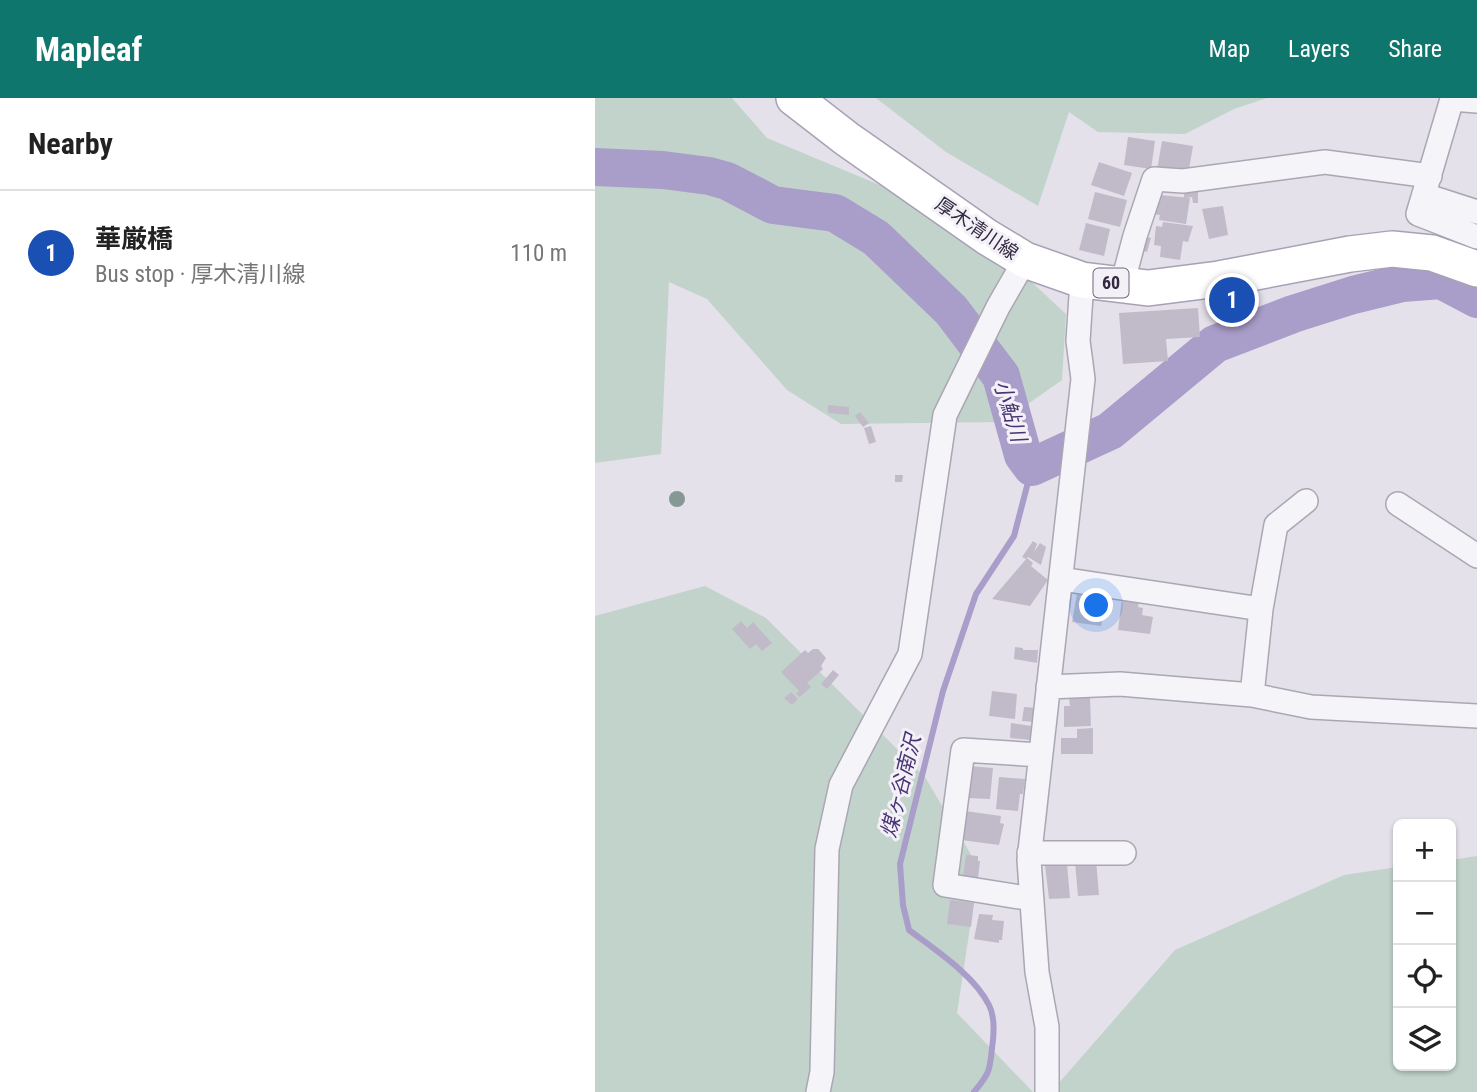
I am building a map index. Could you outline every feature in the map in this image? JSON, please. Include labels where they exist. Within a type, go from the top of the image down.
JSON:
[{"type":"main road","name":"厚木清川線","points":[[794,98],[847,139],[987,237],[1025,260],[1082,280],[1148,288],[1219,279],[1350,254],[1392,249],[1433,253],[1477,269]]},
{"type":"street","points":[[1477,101],[1452,99],[1418,214],[1477,237]]},
{"type":"street","points":[[1122,285],[1154,179],[1183,181],[1325,162],[1427,186],[1477,212]]},
{"type":"street","points":[[818,1092],[822,1072],[827,849],[831,821],[841,785],[910,654],[945,415],[998,307],[1025,260]]},
{"type":"street","points":[[1047,1092],[1047,1027],[1037,972],[1030,853],[1083,379],[1078,341],[1082,280]]},
{"type":"street","points":[[1252,695],[1261,609],[1276,525],[1306,501]]},
{"type":"street","points":[[1398,504],[1477,556]]},
{"type":"street","points":[[1063,567],[1261,609]]},
{"type":"street","points":[[1048,687],[1120,684],[1252,695],[1311,707],[1477,716]]},
{"type":"street","points":[[1032,898],[945,885],[963,750],[1040,755]]},
{"type":"street","points":[[1030,853],[1125,853]]},
{"type":"shaded area","points":[[595,98],[732,98],[767,138],[966,221],[1066,314],[1062,380],[1002,422],[841,424],[787,390],[707,299],[669,282],[661,454],[595,463]]},
{"type":"shaded area","points":[[876,98],[1267,98],[1234,109],[1185,134],[1098,132],[1069,112],[1038,206],[946,152]]},
{"type":"shaded area","points":[[705,586],[766,618],[925,777],[979,868],[957,1013],[1033,1092],[595,1092],[595,616]]},
{"type":"shaded area","points":[[1477,856],[1477,1092],[1051,1092],[1175,950],[1344,875],[1393,868],[1393,1071],[1456,1071],[1456,859]]},
{"type":"building","points":[[1128,137],[1155,141],[1151,169],[1124,165]]},
{"type":"building","points":[[1162,141],[1193,146],[1188,175],[1157,170]]},
{"type":"building","points":[[1099,162],[1132,173],[1124,196],[1091,185]]},
{"type":"building","points":[[1095,192],[1127,200],[1120,227],[1088,219]]},
{"type":"building","points":[[1198,192],[1198,203],[1193,203],[1192,197],[1184,198],[1184,193]]},
{"type":"building","points":[[1160,195],[1190,198],[1186,224],[1159,220],[1160,215],[1152,214],[1153,203],[1159,204]]},
{"type":"building","points":[[1223,206],[1228,235],[1209,239],[1202,209]]},
{"type":"building","points":[[1163,222],[1193,226],[1188,242],[1183,241],[1180,260],[1160,257],[1161,246],[1154,245],[1156,226],[1162,227]]},
{"type":"building","points":[[1086,223],[1110,229],[1104,256],[1079,250]]},
{"type":"building","points":[[1144,236],[1151,238],[1147,252],[1140,250]]},
{"type":"building","points":[[1198,308],[1200,337],[1166,339],[1168,361],[1123,364],[1119,313]]},
{"type":"building","points":[[828,405],[849,407],[849,415],[828,413]]},
{"type":"building","points":[[860,412],[869,423],[863,427],[855,416]]},
{"type":"building","points":[[871,426],[876,442],[869,444],[864,428]]},
{"type":"building","points":[[895,475],[903,475],[902,482],[895,482]]},
{"type":"building","points":[[1033,541],[1037,544],[1034,552],[1040,543],[1046,547],[1041,565],[1028,557],[1022,557]]},
{"type":"building","points":[[1027,558],[1033,563],[1031,566],[1048,580],[1030,606],[992,599]]},
{"type":"building","points":[[1077,594],[1106,599],[1101,626],[1072,622]]},
{"type":"building","points":[[1122,599],[1139,602],[1138,607],[1143,608],[1142,615],[1153,617],[1150,634],[1118,630]]},
{"type":"building","points":[[741,621],[747,628],[753,622],[772,643],[762,651],[756,644],[750,649],[732,629]]},
{"type":"building","points":[[1015,647],[1038,650],[1037,663],[1014,659]]},
{"type":"building","points":[[818,649],[826,658],[821,666],[823,669],[807,683],[811,687],[800,697],[796,694],[799,691],[781,672],[805,650],[808,653]]},
{"type":"building","points":[[833,670],[839,675],[827,689],[821,684]]},
{"type":"building","points":[[992,691],[1017,694],[1015,719],[989,716]]},
{"type":"building","points":[[791,692],[798,699],[792,705],[784,698]]},
{"type":"building","points":[[1090,697],[1091,726],[1064,727],[1064,706],[1070,706],[1069,698]]},
{"type":"building","points":[[1024,707],[1037,708],[1035,722],[1022,721]]},
{"type":"building","points":[[1011,723],[1032,726],[1030,740],[1010,738]]},
{"type":"building","points":[[1093,728],[1093,754],[1061,754],[1061,738],[1077,738],[1077,729]]},
{"type":"building","points":[[969,766],[993,768],[990,799],[967,798]]},
{"type":"building","points":[[999,777],[1025,779],[1018,811],[996,809]]},
{"type":"building","points":[[965,811],[1001,816],[1000,823],[1004,824],[999,845],[961,840]]},
{"type":"building","points":[[966,855],[978,856],[978,878],[963,877]]},
{"type":"building","points":[[1096,860],[1099,895],[1078,896],[1075,862]]},
{"type":"building","points":[[1067,864],[1070,898],[1049,899],[1045,865]]},
{"type":"building","points":[[950,900],[974,903],[971,927],[947,924]]},
{"type":"building","points":[[979,914],[993,915],[992,920],[1004,921],[1002,940],[999,940],[999,943],[974,939]]},
{"type":"waterway","name":"小鮎川","points":[[595,167],[663,170],[709,176],[727,181],[773,205],[835,213],[876,238],[951,310],[1001,376],[1023,455],[1032,467],[1110,431],[1215,344],[1293,314],[1402,283],[1441,280],[1477,299]]},
{"type":"waterway","name":"煤ヶ谷南沢","points":[[974,1092],[989,1067],[994,1032],[991,1010],[974,983],[964,973],[909,930],[903,905],[900,864],[943,691],[976,594],[1014,536],[1032,467]]},
{"type":"place","name":"華厳橋","points":[[1232,300]]}]
